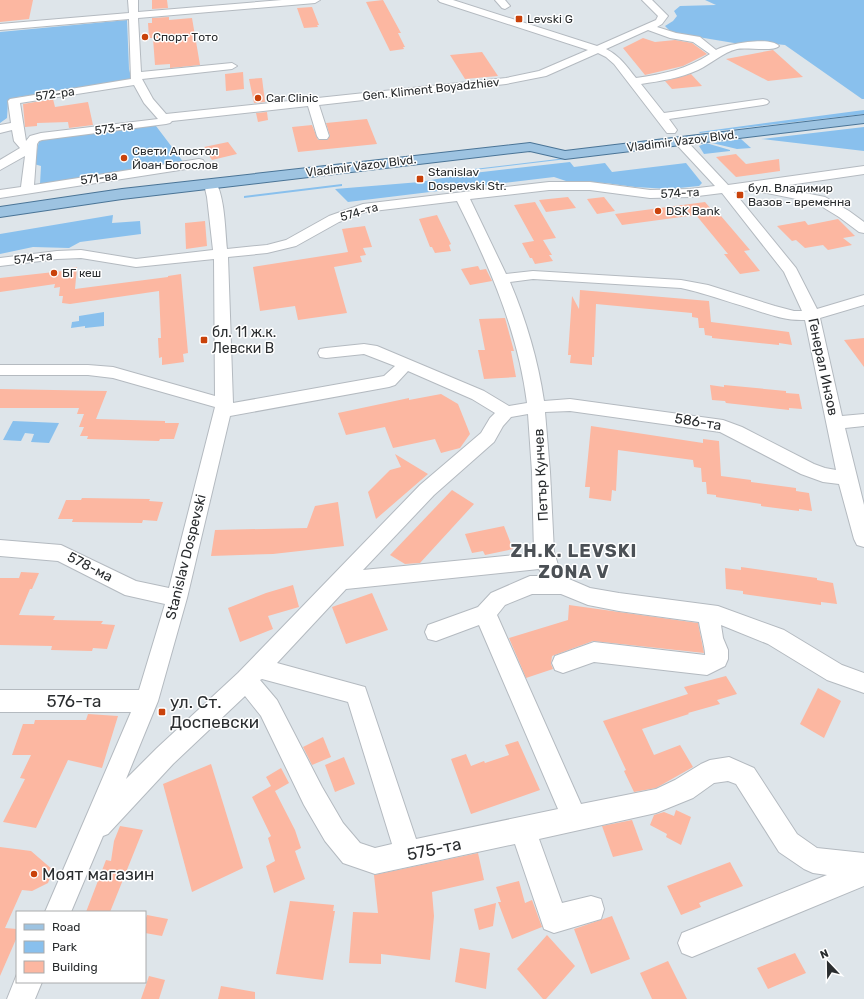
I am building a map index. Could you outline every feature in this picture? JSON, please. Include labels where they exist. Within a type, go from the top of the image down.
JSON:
[{"type":"main road","name":"Vladimir Vazov Blvd.","points":[[671,130],[864,107]]},
{"type":"main road","name":"Vladimir Vazov Blvd.","points":[[0,212],[36,205],[530,147],[564,156],[864,119]]},
{"type":"main road","points":[[671,130],[680,141]]},
{"type":"street","points":[[134,0],[137,79],[148,101],[165,120]]},
{"type":"street","points":[[0,27],[315,0]]},
{"type":"street","points":[[443,0],[597,49],[616,59],[671,130]]},
{"type":"street","name":"Gen. Kliment Boyadzhiev","points":[[165,120],[506,81],[542,74],[659,22],[663,16],[647,0]]},
{"type":"street","points":[[648,27],[674,36],[696,39],[711,51]]},
{"type":"street","points":[[634,82],[679,74],[732,47],[748,45],[774,46]]},
{"type":"street","points":[[137,79],[232,66]]},
{"type":"street","name":"572-ра","points":[[17,130],[15,100],[137,79]]},
{"type":"street","points":[[312,102],[322,136]]},
{"type":"street","points":[[661,117],[763,102]]},
{"type":"street","name":"573-та","points":[[0,166],[32,145],[34,140],[41,137],[165,120]]},
{"type":"street","points":[[0,129],[17,130],[20,141],[24,145],[32,145],[27,189]]},
{"type":"street","name":"573-та","points":[[17,130],[46,130],[63,134]]},
{"type":"street","name":"Генерал Инзов","points":[[680,141],[725,189],[791,271],[812,315],[847,478],[861,511],[864,539]]},
{"type":"street","name":"571-ва","points":[[0,194],[198,163]]},
{"type":"street","name":"574-та","points":[[0,262],[57,254],[81,254],[136,263],[221,255],[280,246],[301,238],[334,219],[363,208],[549,186],[590,186],[650,194],[669,194],[754,186],[864,170]]},
{"type":"street","name":"Stanislav Dospevski","points":[[58,911],[147,701],[177,598],[223,408],[221,255],[214,196],[210,184]]},
{"type":"street","points":[[754,186],[820,200],[844,214],[864,229]]},
{"type":"street","name":"Петър Кунчев","points":[[462,197],[501,279],[523,339],[537,407],[544,552],[549,569],[562,585],[588,596],[619,602],[709,614],[752,627],[776,637],[835,673],[864,683]]},
{"type":"street","points":[[501,279],[533,275],[680,284],[703,288],[770,310],[794,316],[812,315],[864,300]]},
{"type":"street","points":[[91,834],[165,756],[252,674],[427,490],[488,436],[496,422],[506,412],[478,395],[371,350],[364,349],[326,353]]},
{"type":"street","points":[[0,370],[88,370],[113,373],[223,408],[389,381],[406,364]]},
{"type":"street","name":"586-та","points":[[506,412],[537,407],[570,405],[724,426],[737,431],[804,468],[822,475],[847,478]]},
{"type":"street","points":[[835,423],[864,420]]},
{"type":"street","name":"578-ма","points":[[0,548],[61,553],[132,589],[177,598]]},
{"type":"street","points":[[341,581],[546,560]]},
{"type":"street","points":[[436,632],[485,613],[498,599],[530,585],[562,585]]},
{"type":"street","points":[[485,613],[575,819]]},
{"type":"street","points":[[562,663],[594,652],[708,665],[717,659],[718,655],[712,638],[709,614]]},
{"type":"street","points":[[252,674],[357,694],[408,854]]},
{"type":"street","name":"575-та","points":[[252,674],[313,796],[334,832],[352,854],[375,861],[656,801],[684,789],[710,772],[729,769],[745,776],[788,843],[813,860],[864,866]]},
{"type":"street","name":"576-та","points":[[0,701],[147,701]]},
{"type":"street","points":[[523,830],[554,919],[591,908]]},
{"type":"street","points":[[692,943],[864,873]]},
{"type":"street","points":[[21,999],[28,983]]},
{"type":"green space","points":[[705,0],[864,0],[864,99],[785,45],[765,43],[740,44],[680,34],[670,31],[665,26],[673,21],[677,16],[674,11],[680,6],[716,5]]},
{"type":"green space","points":[[127,20],[129,69],[132,81],[18,97],[8,102],[7,118],[0,123],[0,32]]},
{"type":"green space","points":[[864,110],[864,114],[699,132]]},
{"type":"green space","points":[[149,125],[156,126],[184,163],[40,184],[41,166],[34,164],[39,141],[45,138]]},
{"type":"green space","points":[[864,127],[864,151],[761,139]]},
{"type":"green space","points":[[741,139],[751,148],[737,149],[712,143]]},
{"type":"green space","points":[[706,143],[730,151],[704,154],[699,146]]},
{"type":"green space","points":[[591,155],[592,156],[457,171]]},
{"type":"green space","points":[[570,162],[574,167],[605,163],[612,172],[686,163],[702,183],[699,186],[669,189],[605,183],[569,182],[554,177],[348,202],[335,189],[420,182],[465,174]]},
{"type":"green space","points":[[342,184],[342,186],[244,198],[244,196]]},
{"type":"green space","points":[[113,215],[112,223],[140,221],[141,234],[80,242],[69,248],[33,247],[0,254],[0,234]]},
{"type":"green space","points":[[104,312],[104,326],[71,328],[72,322],[79,321],[79,316]]},
{"type":"green space","points":[[13,421],[59,423],[49,443],[31,442],[34,434],[25,433],[21,441],[3,440]]},
{"type":"building","points":[[0,0],[33,0],[29,19],[0,22]]},
{"type":"building","points":[[152,0],[167,0],[168,8],[152,9]]},
{"type":"building","points":[[383,0],[401,33],[398,33],[405,47],[403,47],[404,49],[390,51],[366,2]]},
{"type":"building","points":[[312,7],[319,25],[317,25],[318,27],[304,28],[297,8]]},
{"type":"building","points":[[169,17],[169,20],[192,18],[200,65],[170,68],[170,64],[155,65],[153,38],[149,38],[148,23],[152,23],[152,18]]},
{"type":"building","points":[[643,38],[655,42],[675,40],[692,43],[707,54],[683,66],[645,75],[623,48]]},
{"type":"building","points":[[773,50],[803,77],[768,81],[726,59]]},
{"type":"building","points":[[482,52],[498,76],[465,79],[450,55]]},
{"type":"building","points":[[243,72],[244,89],[226,91],[225,74]]},
{"type":"building","points":[[691,74],[702,86],[672,89],[665,81]]},
{"type":"building","points":[[262,78],[265,102],[254,103],[249,79]]},
{"type":"building","points":[[53,99],[55,107],[88,102],[93,125],[69,128],[68,122],[37,123],[37,126],[25,127],[23,104]]},
{"type":"building","points":[[267,112],[268,120],[258,122],[256,113]]},
{"type":"building","points":[[367,119],[377,144],[298,152],[292,127],[312,125],[318,140],[327,140],[330,136],[326,123]]},
{"type":"building","points":[[228,142],[237,154],[212,160],[204,147]]},
{"type":"building","points":[[736,154],[746,164],[779,159],[780,171],[736,177],[716,157]]},
{"type":"building","points":[[568,197],[576,208],[546,212],[539,200]]},
{"type":"building","points":[[604,197],[615,211],[597,214],[587,199]]},
{"type":"building","points":[[535,202],[556,238],[543,240],[552,255],[549,255],[553,261],[535,264],[522,243],[534,241],[514,205]]},
{"type":"building","points":[[705,202],[717,216],[721,216],[750,250],[744,251],[760,271],[740,274],[724,254],[728,254],[696,215],[622,225],[615,214]]},
{"type":"building","points":[[437,215],[451,244],[449,245],[451,251],[435,253],[432,247],[430,247],[419,219]]},
{"type":"building","points":[[838,219],[855,236],[843,238],[852,245],[828,250],[823,245],[805,248],[796,240],[792,241],[777,226],[805,221],[808,225]]},
{"type":"building","points":[[205,221],[207,246],[186,249],[185,223]]},
{"type":"building","points":[[365,226],[372,247],[363,248],[366,255],[360,256],[362,262],[334,267],[347,313],[298,320],[295,306],[260,311],[253,267],[348,252],[342,229]]},
{"type":"building","points":[[478,266],[480,270],[486,269],[492,281],[470,285],[461,269]]},
{"type":"building","points":[[77,267],[75,289],[181,274],[188,353],[183,354],[184,362],[162,365],[162,357],[159,358],[158,338],[161,338],[159,291],[70,304],[62,303],[63,296],[59,296],[60,287],[54,288],[55,284],[0,292],[0,278],[63,271],[64,269]]},
{"type":"building","points":[[580,290],[709,301],[711,322],[789,332],[792,345],[712,338],[712,336],[705,335],[704,328],[699,328],[698,318],[692,317],[692,313],[596,304],[594,357],[592,357],[592,365],[570,363],[571,355],[568,355],[572,296],[579,309]]},
{"type":"building","points":[[505,318],[514,351],[511,351],[516,377],[484,379],[478,350],[485,350],[479,319]]},
{"type":"building","points":[[864,338],[864,367],[844,340]]},
{"type":"building","points":[[710,385],[786,391],[786,393],[799,394],[802,409],[789,408],[789,410],[712,400]]},
{"type":"building","points":[[0,389],[107,391],[96,419],[165,421],[165,423],[179,423],[174,439],[160,439],[159,441],[87,439],[88,436],[80,436],[84,427],[79,427],[84,414],[77,414],[79,408],[0,408]]},
{"type":"building","points":[[441,394],[458,404],[470,434],[460,448],[441,453],[435,439],[393,448],[385,427],[346,435],[338,413],[409,398],[409,400]]},
{"type":"building","points":[[591,426],[703,443],[703,439],[719,441],[721,476],[796,488],[796,491],[809,493],[812,511],[799,509],[799,511],[761,506],[761,504],[716,497],[716,495],[707,494],[706,482],[702,482],[701,468],[694,467],[693,460],[618,450],[616,491],[612,490],[611,501],[589,498],[590,487],[585,487]]},
{"type":"building","points":[[395,454],[428,474],[376,519],[368,492],[390,470],[401,467]]},
{"type":"building","points":[[452,490],[474,504],[420,563],[405,564],[390,555]]},
{"type":"building","points":[[82,498],[150,499],[149,501],[163,502],[157,521],[143,520],[142,523],[72,522],[73,519],[58,519],[66,500],[81,500]]},
{"type":"building","points":[[338,502],[344,546],[273,554],[211,556],[215,530],[307,528],[315,506]]},
{"type":"building","points":[[504,526],[513,549],[485,555],[483,551],[472,553],[465,534]]},
{"type":"building","points":[[741,567],[817,578],[817,580],[833,583],[837,604],[821,602],[821,605],[743,594],[743,591],[726,589],[725,568],[741,570]]},
{"type":"building","points":[[21,572],[39,573],[32,589],[30,589],[19,615],[55,616],[53,620],[103,621],[101,624],[115,625],[107,649],[93,648],[92,651],[51,650],[52,646],[0,645],[0,578],[19,578]]},
{"type":"building","points":[[293,585],[299,607],[268,616],[273,629],[240,642],[228,608],[266,593]]},
{"type":"building","points":[[372,593],[388,630],[346,644],[332,607]]},
{"type":"building","points":[[569,605],[698,623],[704,653],[593,641],[552,656],[551,664],[553,669],[526,678],[509,638],[568,620]]},
{"type":"building","points":[[726,676],[737,694],[717,700],[720,704],[642,729],[654,755],[680,745],[693,767],[656,788],[634,792],[624,771],[626,770],[603,721],[688,694],[684,687]]},
{"type":"building","points":[[818,688],[841,701],[824,738],[800,724]]},
{"type":"building","points":[[88,714],[118,716],[102,768],[68,760],[36,828],[3,822],[25,779],[20,778],[31,755],[12,755],[23,724],[34,724],[35,720],[86,720]]},
{"type":"building","points":[[323,737],[331,757],[312,765],[303,747]]},
{"type":"building","points":[[518,741],[540,790],[471,814],[451,759],[466,754],[471,766],[484,761],[485,763],[509,755],[505,745]]},
{"type":"building","points":[[344,757],[355,784],[335,792],[325,765]]},
{"type":"building","points":[[211,764],[243,868],[192,892],[163,784]]},
{"type":"building","points":[[281,768],[289,783],[275,791],[295,830],[301,848],[295,851],[305,879],[274,893],[266,866],[275,861],[268,838],[271,836],[252,797],[271,786],[266,777]]},
{"type":"building","points":[[676,810],[691,817],[681,845],[666,837],[667,834],[650,825],[654,815],[664,812],[674,816]]},
{"type":"building","points":[[632,820],[643,850],[613,857],[602,826]]},
{"type":"building","points":[[120,826],[143,830],[110,911],[86,911],[106,860],[111,861],[114,841]]},
{"type":"building","points":[[0,847],[31,851],[53,870],[48,883],[32,891],[22,890],[5,928],[16,929],[16,939],[0,976]]},
{"type":"building","points":[[478,853],[484,880],[432,892],[434,916],[430,960],[381,954],[381,964],[349,963],[353,912],[378,913],[374,875]]},
{"type":"building","points":[[730,862],[743,886],[699,903],[701,907],[681,915],[667,886]]},
{"type":"building","points":[[519,881],[525,903],[532,900],[542,927],[512,939],[498,902],[501,902],[496,887]]},
{"type":"building","points":[[290,901],[334,905],[333,911],[335,911],[323,980],[276,974]]},
{"type":"building","points":[[496,903],[493,926],[479,930],[474,909]]},
{"type":"building","points":[[147,915],[168,919],[162,936],[146,933]]},
{"type":"building","points":[[612,916],[630,959],[591,974],[574,929]]},
{"type":"building","points":[[547,935],[575,966],[546,999],[543,999],[517,969]]},
{"type":"building","points":[[460,948],[490,953],[486,989],[455,982]]},
{"type":"building","points":[[795,953],[806,973],[768,989],[757,968]]},
{"type":"building","points":[[668,961],[687,999],[652,999],[640,973]]},
{"type":"building","points":[[149,976],[165,980],[159,999],[141,999]]},
{"type":"building","points":[[221,986],[255,992],[255,999],[218,999]]},
{"type":"place","name":"Levski G","points":[[519,19]]},
{"type":"place","name":"Спорт Тото","points":[[145,37]]},
{"type":"place","name":"Car Clinic","points":[[258,98]]},
{"type":"place","name":"Свети Апостол Йоан Богослов","points":[[124,158]]},
{"type":"place","name":"Stanislav Dospevski Str.","points":[[420,179]]},
{"type":"place","name":"бул. Владимир Вазов - временна","points":[[740,195]]},
{"type":"place","name":"DSK Bank","points":[[658,211]]},
{"type":"place","name":"БГ кеш","points":[[54,273]]},
{"type":"place","name":"бл. 11 ж.к. Левски В","points":[[204,340]]},
{"type":"place","name":"ул. Ст. Доспевски","points":[[162,712]]},
{"type":"place","name":"Моят магазин","points":[[34,874]]},
{"type":"district","name":"ZH.K. LEVSKI ZONA V","points":[[574,561]]}]
